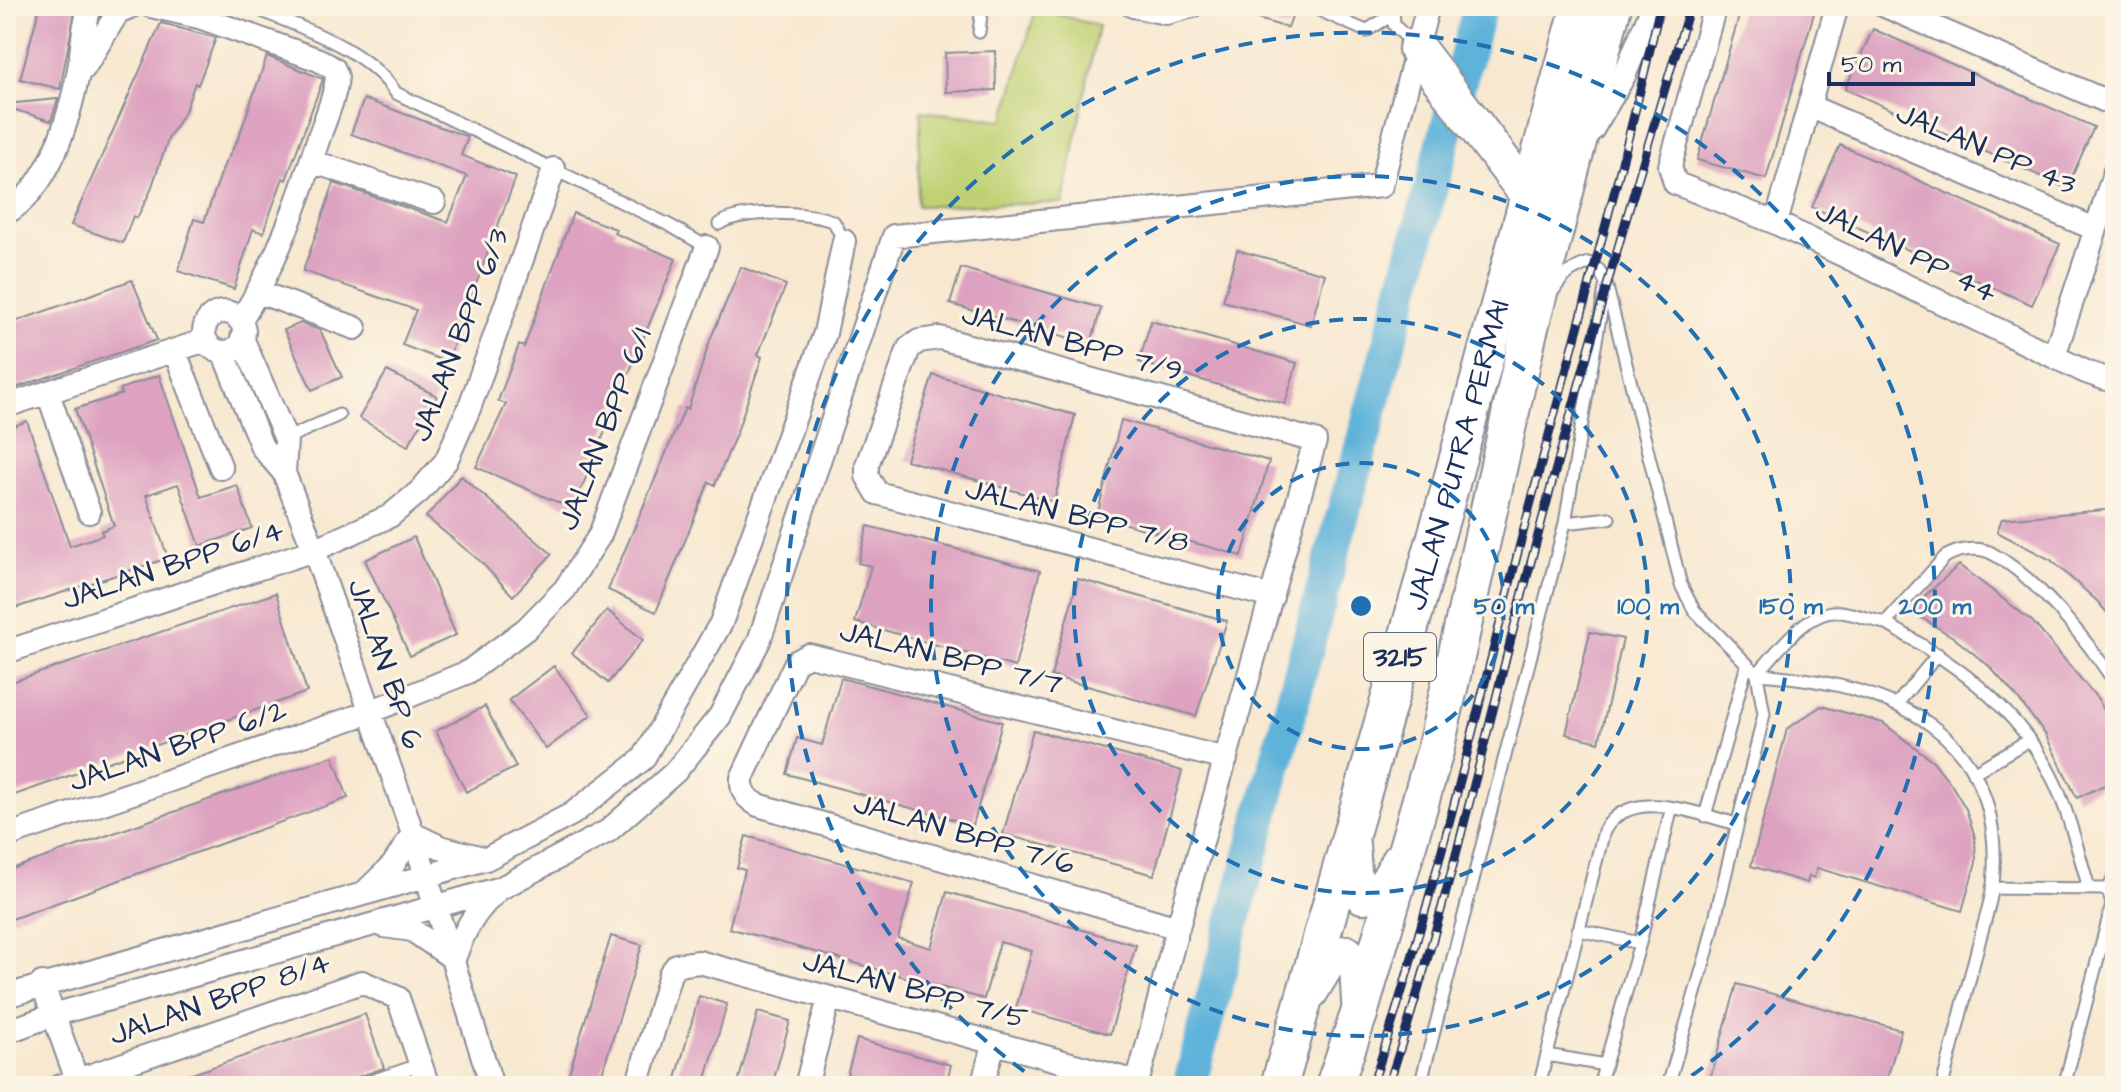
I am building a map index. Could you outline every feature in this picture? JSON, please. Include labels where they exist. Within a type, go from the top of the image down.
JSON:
[{"type":"main road","name":"JALAN PUTRA PERMAI","points":[[1279,1086],[1351,824],[1449,491],[1580,6]]},
{"type":"main road","name":"JALAN PUTRA PERMAI","points":[[1334,1086],[1359,1014],[1435,751],[1528,335],[1613,6]]},
{"type":"main road","points":[[1423,53],[1529,196]]},
{"type":"main road","points":[[1351,824],[1351,873],[1354,886],[1363,895],[1378,892],[1389,881],[1413,830]]},
{"type":"main road","points":[[1298,1014],[1328,961],[1346,954],[1358,965],[1359,1014]]},
{"type":"street","points":[[6,213],[33,190],[54,151],[77,80],[91,6]]},
{"type":"street","points":[[77,80],[113,19],[132,6]]},
{"type":"street","points":[[6,406],[175,352],[214,346],[235,348],[311,161],[336,86],[334,69],[231,28],[151,6]]},
{"type":"street","points":[[1133,6],[1166,13],[1191,7]]},
{"type":"street","points":[[6,1032],[53,1015],[501,888],[608,831],[675,772],[720,716],[759,641],[894,236],[1381,186],[1423,53],[1428,6]]},
{"type":"street","points":[[1573,162],[1624,76],[1653,6]]},
{"type":"street","name":"JALAN PP 44","points":[[1715,6],[1670,166],[1672,178],[1681,187],[1776,223],[2115,382]]},
{"type":"street","points":[[1776,223],[1837,6]]},
{"type":"street","points":[[1885,6],[2115,105]]},
{"type":"street","name":"JALAN PP 43","points":[[1809,106],[2095,229]]},
{"type":"street","points":[[311,161],[434,202]]},
{"type":"street","name":"JALAN BPP 6/3","points":[[314,550],[390,516],[419,492],[446,461],[470,406],[554,169]]},
{"type":"street","points":[[2054,356],[2115,171]]},
{"type":"street","points":[[6,996],[42,983],[486,859],[572,814],[643,759],[686,689],[721,623],[825,333],[844,241]]},
{"type":"street","name":"JALAN BPP 6/1","points":[[370,712],[468,672],[526,629],[565,589],[600,535],[707,247]]},
{"type":"street","points":[[259,292],[355,328]]},
{"type":"street","points":[[228,313],[241,329],[286,439],[284,473],[262,447],[247,409],[205,326],[214,315],[228,313]]},
{"type":"street","name":"JALAN BPP 7/9","points":[[870,485],[867,465],[904,357],[919,341],[930,338],[1315,441],[1272,597]]},
{"type":"street","points":[[175,352],[221,468]]},
{"type":"street","points":[[48,393],[89,512]]},
{"type":"street","points":[[247,409],[270,401]]},
{"type":"street","name":"JALAN BP 6","points":[[284,473],[413,834],[492,1086]]},
{"type":"street","name":"JALAN BPP 7/8","points":[[870,485],[885,498],[1272,597]]},
{"type":"street","name":"JALAN BPP 6/4","points":[[6,652],[314,550]]},
{"type":"street","points":[[1137,1084],[1272,597]]},
{"type":"street","name":"JALAN BPP 7/7","points":[[741,788],[742,778],[796,662],[809,655],[1226,759]]},
{"type":"street","name":"JALAN BPP 6/2","points":[[6,836],[370,712]]},
{"type":"street","name":"JALAN BPP 7/6","points":[[741,788],[758,805],[1178,928]]},
{"type":"street","points":[[362,894],[393,865],[413,834],[440,847],[486,859]]},
{"type":"street","points":[[369,926],[412,930],[454,959],[463,932],[477,909],[501,888]]},
{"type":"street","name":"JALAN BPP 7/5","points":[[637,1086],[670,974],[677,965],[699,962],[1137,1084]]},
{"type":"street","name":"JALAN BPP 8/4","points":[[72,1084],[362,982],[398,998],[421,1064]]},
{"type":"street","points":[[42,983],[72,1084]]},
{"type":"street","points":[[806,1086],[829,998]]},
{"type":"street","points":[[982,1086],[994,1043]]},
{"type":"street","points":[[421,1064],[428,1086]]},
{"type":"lane","points":[[250,6],[364,59],[382,74],[396,93],[707,247]]},
{"type":"lane","points":[[979,32],[982,6]]},
{"type":"lane","points":[[1310,6],[1366,31],[1392,11],[1394,25],[1423,53]]},
{"type":"lane","points":[[719,224],[749,214],[813,215],[834,222],[844,241]]},
{"type":"lane","points":[[1528,335],[1561,279],[1588,263],[1599,270],[1606,283],[1681,585],[1694,610],[1757,674],[1764,714],[1707,952],[1668,1086]]},
{"type":"lane","points":[[1420,1086],[1565,523],[1606,283]]},
{"type":"lane","points":[[262,447],[339,415]]},
{"type":"lane","points":[[1565,523],[1609,518]]},
{"type":"lane","points":[[1885,623],[1945,557],[1954,552],[1985,551],[2016,572],[2070,621],[2115,683]]},
{"type":"lane","points":[[1757,674],[1800,627],[1817,617],[1839,612],[1885,623],[1938,654],[1989,694],[2029,740],[2060,794],[2089,888]]},
{"type":"lane","points":[[1897,704],[1938,654]]},
{"type":"lane","points":[[1705,816],[1747,664]]},
{"type":"lane","points":[[1757,674],[1829,682],[1897,704],[1926,720],[1961,753],[1987,796],[1994,841],[1992,888],[1942,1086]]},
{"type":"lane","points":[[1973,773],[2029,740]]},
{"type":"lane","points":[[1539,1086],[1604,831],[1611,818],[1636,804],[1737,824]]},
{"type":"lane","points":[[1599,1086],[1640,943],[1671,810]]},
{"type":"lane","points":[[2064,1086],[2112,905],[2108,889],[2115,876]]},
{"type":"lane","points":[[1992,888],[2108,889]]},
{"type":"lane","points":[[1578,930],[1640,943]]},
{"type":"lane","points":[[1547,1055],[1605,1065]]},
{"type":"lane","points":[[357,1086],[421,1064]]},
{"type":"green space","points":[[1036,8],[1098,26],[1063,203],[917,206],[921,111],[1004,120]]},
{"type":"building","points":[[40,6],[76,6],[60,89],[20,79]]},
{"type":"building","points":[[1262,6],[1294,10],[1288,28],[1258,19]]},
{"type":"building","points":[[1742,6],[1816,6],[1766,179],[1697,160]]},
{"type":"building","points":[[161,23],[216,38],[198,85],[195,83],[185,111],[169,137],[150,192],[137,218],[133,216],[123,243],[71,225]]},
{"type":"building","points":[[1873,29],[2094,127],[2067,188],[1845,89]]},
{"type":"building","points":[[995,51],[996,90],[946,92],[945,53]]},
{"type":"building","points":[[267,56],[323,79],[263,233],[253,229],[234,289],[178,271],[194,219],[204,222]]},
{"type":"building","points":[[58,99],[51,121],[6,107],[6,104]]},
{"type":"building","points":[[364,99],[468,137],[461,155],[516,177],[447,362],[402,345],[416,310],[303,271],[334,183],[448,222],[467,176],[351,134]]},
{"type":"building","points":[[1840,145],[2060,244],[2032,305],[1812,207]]},
{"type":"building","points":[[573,213],[616,229],[614,233],[676,259],[573,509],[476,467],[506,404],[498,401],[519,345],[524,347]]},
{"type":"building","points":[[1237,250],[1325,274],[1311,325],[1223,301]]},
{"type":"building","points":[[741,267],[786,285],[758,355],[762,357],[737,432],[715,485],[709,482],[656,612],[608,590],[685,408],[688,409],[710,340]]},
{"type":"building","points":[[961,268],[1101,308],[1091,344],[950,304]]},
{"type":"building","points":[[132,280],[157,340],[6,391],[6,325]]},
{"type":"building","points":[[1151,321],[1297,363],[1285,404],[1139,362]]},
{"type":"building","points":[[301,323],[320,330],[342,377],[312,390],[284,330]]},
{"type":"building","points":[[387,371],[437,396],[408,446],[359,418]]},
{"type":"building","points":[[159,375],[201,497],[237,485],[252,528],[200,546],[178,484],[146,495],[168,558],[6,611],[6,429],[27,421],[70,546],[103,535],[101,531],[114,526],[75,409],[122,394],[120,389]]},
{"type":"building","points":[[933,375],[1075,415],[1054,502],[906,460]]},
{"type":"building","points":[[1121,420],[1269,461],[1242,556],[1097,516]]},
{"type":"building","points":[[461,476],[552,554],[513,596],[480,561],[426,517]]},
{"type":"building","points":[[2115,509],[2115,622],[2097,601],[2051,560],[1997,532],[2002,519]]},
{"type":"building","points":[[868,526],[1040,571],[1015,667],[855,622],[871,566],[858,563]]},
{"type":"building","points":[[414,537],[456,635],[410,656],[365,560]]},
{"type":"building","points":[[1959,565],[2032,621],[2098,699],[2115,730],[2115,780],[2077,798],[2045,734],[2016,696],[1989,666],[1953,637],[1909,610]]},
{"type":"building","points":[[1078,579],[1227,621],[1196,716],[1051,676]]},
{"type":"building","points":[[276,593],[307,692],[6,798],[6,684]]},
{"type":"building","points":[[607,610],[643,640],[608,683],[572,653]]},
{"type":"building","points":[[1590,632],[1623,639],[1599,742],[1566,734]]},
{"type":"building","points":[[554,666],[591,715],[546,749],[509,700]]},
{"type":"building","points":[[841,678],[1002,722],[973,825],[787,774],[797,738],[822,745]]},
{"type":"building","points":[[485,706],[516,767],[466,792],[436,731]]},
{"type":"building","points":[[1821,706],[1883,723],[1933,761],[1951,784],[1966,809],[1975,837],[1976,862],[1962,911],[1817,868],[1814,878],[1809,876],[1807,883],[1751,866],[1787,729]]},
{"type":"building","points":[[1033,730],[1182,771],[1154,875],[1003,834]]},
{"type":"building","points":[[333,756],[348,798],[6,921],[6,871]]},
{"type":"building","points":[[746,836],[914,883],[898,938],[931,948],[947,892],[1136,945],[1110,1034],[1016,1008],[1032,951],[1000,942],[984,999],[729,928],[745,870],[737,868]]},
{"type":"building","points":[[611,936],[642,945],[598,1086],[565,1086]]},
{"type":"building","points":[[1737,984],[1901,1030],[1885,1086],[1708,1086]]},
{"type":"building","points":[[699,996],[727,1004],[704,1086],[674,1086]]},
{"type":"building","points":[[758,1012],[790,1021],[772,1086],[737,1086]]},
{"type":"building","points":[[365,1014],[384,1068],[354,1078],[349,1086],[158,1086]]},
{"type":"building","points":[[857,1039],[951,1065],[945,1086],[844,1086]]},
{"type":"waterway","points":[[1189,1086],[1480,6]]},
{"type":"railway","points":[[1372,1086],[1435,875],[1660,6]]},
{"type":"railway","points":[[1388,1086],[1445,897],[1585,362],[1690,6]]}]
